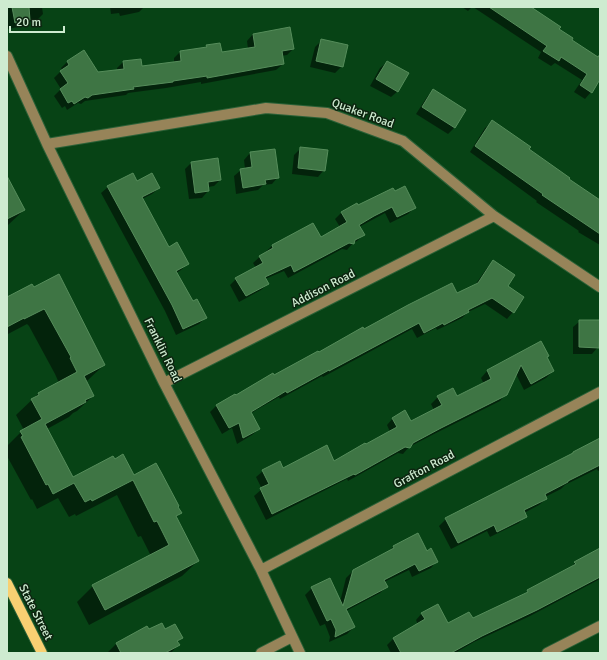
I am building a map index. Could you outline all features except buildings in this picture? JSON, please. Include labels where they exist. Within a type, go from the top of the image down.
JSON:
[{"type":"main road","name":"State Street","points":[[7,583],[42,653]]},
{"type":"street","name":"Franklin Road","points":[[7,56],[47,144],[164,383],[261,570],[300,653]]},
{"type":"street","name":"Quaker Road","points":[[47,144],[266,108],[328,113],[404,142],[494,216],[600,287]]},
{"type":"street","name":"Addison Road","points":[[164,383],[494,216]]},
{"type":"street","name":"Grafton Road","points":[[261,570],[600,392]]},
{"type":"street","points":[[547,653],[600,626]]},
{"type":"street","points":[[260,653],[292,637]]}]
